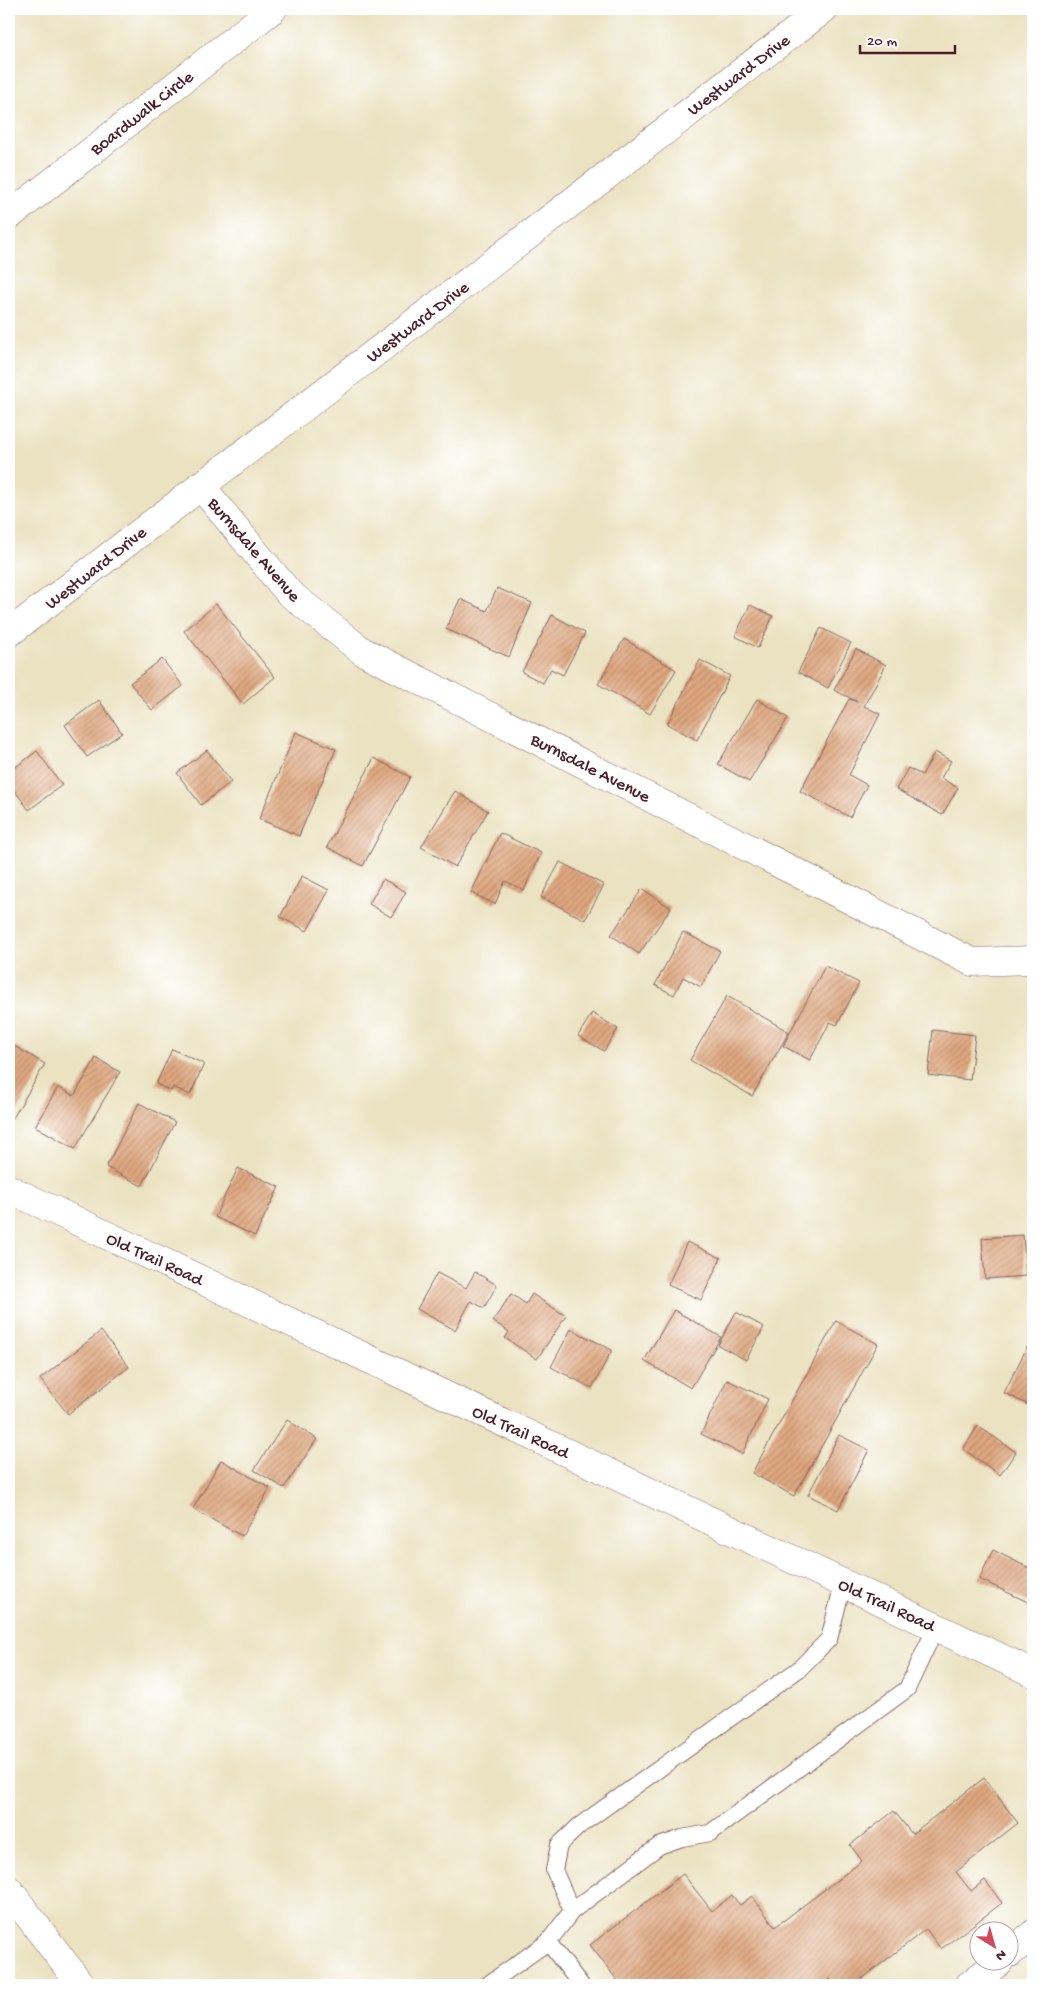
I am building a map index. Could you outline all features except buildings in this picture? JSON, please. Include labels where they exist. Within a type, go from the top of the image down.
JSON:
[{"type":"street","name":"Boardwalk Circle","points":[[9,216],[273,9]]},
{"type":"street","name":"Westward Drive","points":[[9,633],[824,9]]},
{"type":"street","name":"Burnsdale Avenue","points":[[200,485],[289,593],[362,651],[972,962],[1033,960]]},
{"type":"street","name":"Old Trail Road","points":[[9,1189],[1033,1673]]},
{"type":"street","points":[[9,1890],[81,1985]]},
{"type":"street","points":[[1020,1945],[1033,1934]]},
{"type":"street","points":[[969,1985],[986,1972]]},
{"type":"lane","points":[[572,1911],[554,1870],[559,1845],[580,1826],[799,1670],[830,1639],[843,1584]]},
{"type":"lane","points":[[487,1985],[548,1942],[572,1911],[659,1846],[682,1838],[710,1833],[907,1689],[936,1627]]},
{"type":"lane","points":[[548,1942],[582,1985]]}]
